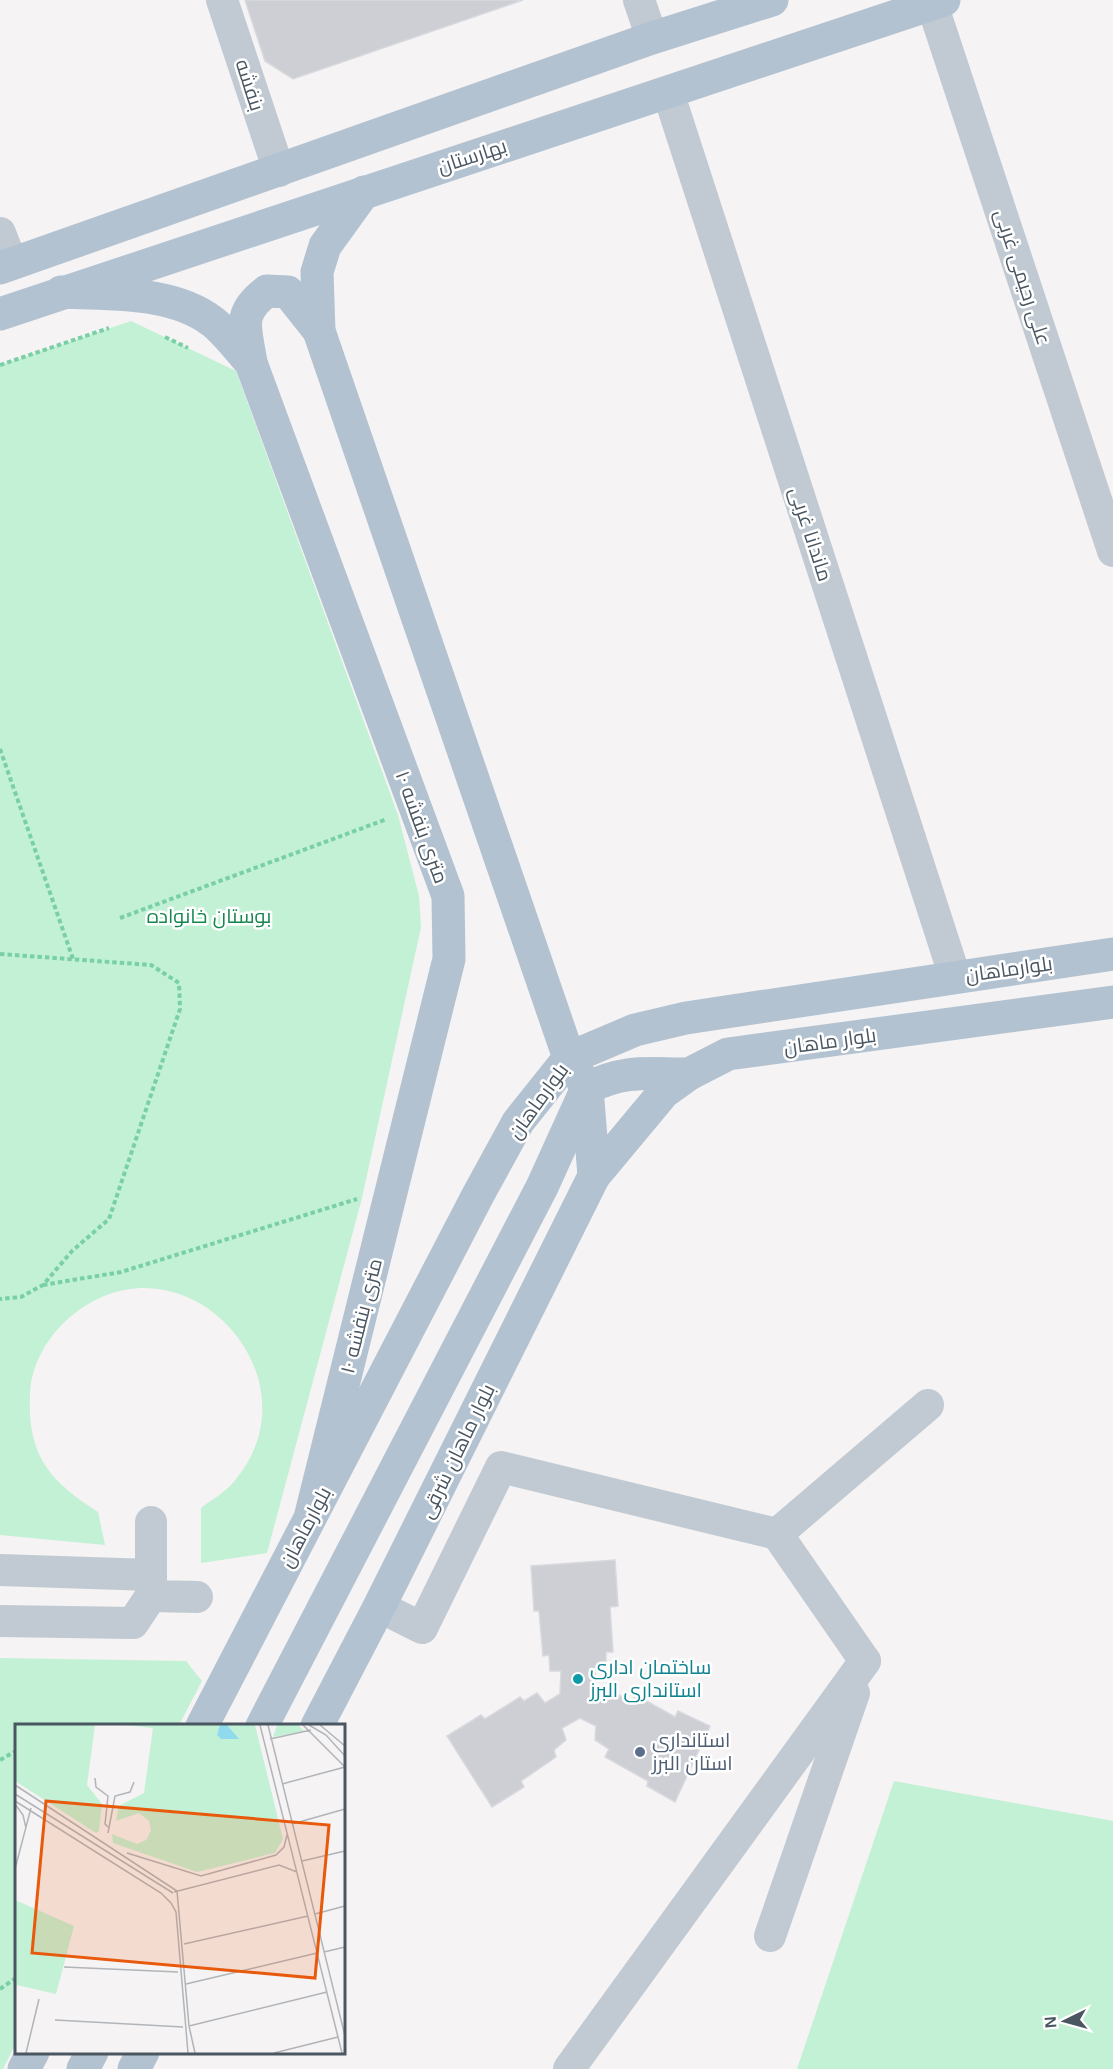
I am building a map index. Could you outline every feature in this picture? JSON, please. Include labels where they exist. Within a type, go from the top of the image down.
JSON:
[{"type":"main road","points":[[6,266],[652,38],[772,0]]},
{"type":"main road","name":"بهارستان","points":[[0,314],[938,2]]},
{"type":"main road","points":[[364,192],[325,246],[317,272],[319,331],[569,1058],[587,1088],[594,1176]]},
{"type":"main road","points":[[251,363],[245,317],[250,303],[267,291],[288,292],[319,331]]},
{"type":"main road","name":"۱۰ متری بنفشه","points":[[61,292],[152,298],[187,307],[213,322],[251,363],[448,896],[448,959],[311,1514]]},
{"type":"main road","name":"بلوارماهان","points":[[203,1724],[518,1122],[569,1058],[635,1030],[686,1018],[1113,954]]},
{"type":"main road","name":"بلوار ماهان","points":[[594,1176],[664,1092],[689,1074],[728,1054],[1113,1002]]},
{"type":"main road","points":[[263,1724],[542,1187],[587,1088],[611,1076],[629,1073],[689,1074]]},
{"type":"main road","name":"بلوار ماهان شرقی","points":[[317,1724],[384,1599],[594,1176]]},
{"type":"main road","points":[[24,2069],[32,2054]]},
{"type":"main road","points":[[83,2069],[91,2054]]},
{"type":"main road","points":[[134,2069],[144,2054]]},
{"type":"street","name":"بنفشه","points":[[222,0],[279,171]]},
{"type":"street","points":[[639,0],[652,38]]},
{"type":"street","name":"علی رحیمی غربی","points":[[938,2],[1113,550]]},
{"type":"street","name":"ماندانا غربی","points":[[668,92],[955,977]]},
{"type":"street","points":[[0,232],[6,266]]},
{"type":"street","points":[[777,1534],[928,1405]]},
{"type":"street","points":[[396,1615],[422,1628],[501,1467],[777,1534],[865,1661]]},
{"type":"street","points":[[0,1621],[133,1623],[151,1585],[151,1522]]},
{"type":"street","points":[[0,1570],[151,1585],[197,1597]]},
{"type":"street","points":[[770,1936],[865,1661]]},
{"type":"street","points":[[569,2069],[865,1661]]},
{"type":"path","points":[[0,365],[120,324]]},
{"type":"path","points":[[163,336],[194,351]]},
{"type":"path","points":[[0,749],[73,959]]},
{"type":"path","points":[[120,918],[398,815]]},
{"type":"path","points":[[0,954],[151,965],[179,983],[180,1009],[109,1218],[72,1251],[43,1285]]},
{"type":"path","points":[[0,1299],[21,1297],[43,1285],[121,1272],[362,1198],[359,1209]]},
{"type":"path","points":[[0,1760],[15,1752]]},
{"type":"path","points":[[0,1989],[15,1979]]},
{"type":"green space","name":"بوستان خانواده","points":[[131,321],[236,371],[398,815],[419,896],[421,927],[362,1198],[267,1553],[201,1563],[201,1508],[230,1486],[256,1445],[262,1402],[252,1361],[229,1326],[196,1301],[156,1289],[113,1293],[70,1317],[42,1351],[31,1383],[30,1415],[37,1450],[54,1477],[81,1501],[98,1512],[105,1545],[0,1535],[0,365]]},
{"type":"green space","points":[[0,1658],[186,1661],[202,1681],[180,1724],[15,1724],[15,2045],[3,2069],[0,2069]]},
{"type":"green space","points":[[894,1781],[1113,1821],[1113,2069],[797,2069]]},
{"type":"building","points":[[245,0],[523,0],[293,79],[265,61]]},
{"type":"building","name":"ساختمان اداری استانداری البرز","points":[[615,1560],[618,1606],[610,1607],[613,1652],[606,1652],[606,1666],[595,1669],[595,1687],[607,1701],[617,1694],[632,1702],[636,1695],[675,1717],[678,1711],[710,1726],[675,1802],[647,1786],[648,1781],[605,1757],[609,1749],[595,1740],[596,1726],[580,1718],[562,1728],[566,1740],[554,1750],[556,1757],[521,1781],[524,1787],[492,1807],[447,1736],[481,1715],[485,1719],[520,1697],[524,1701],[537,1693],[545,1703],[560,1694],[561,1671],[550,1671],[549,1655],[543,1656],[539,1611],[534,1611],[531,1566]]},
{"type":"place","name":"ساختمان اداری استانداری البرز","points":[[578,1679]]},
{"type":"place","name":"استانداری استان البرز","points":[[640,1752]]}]
